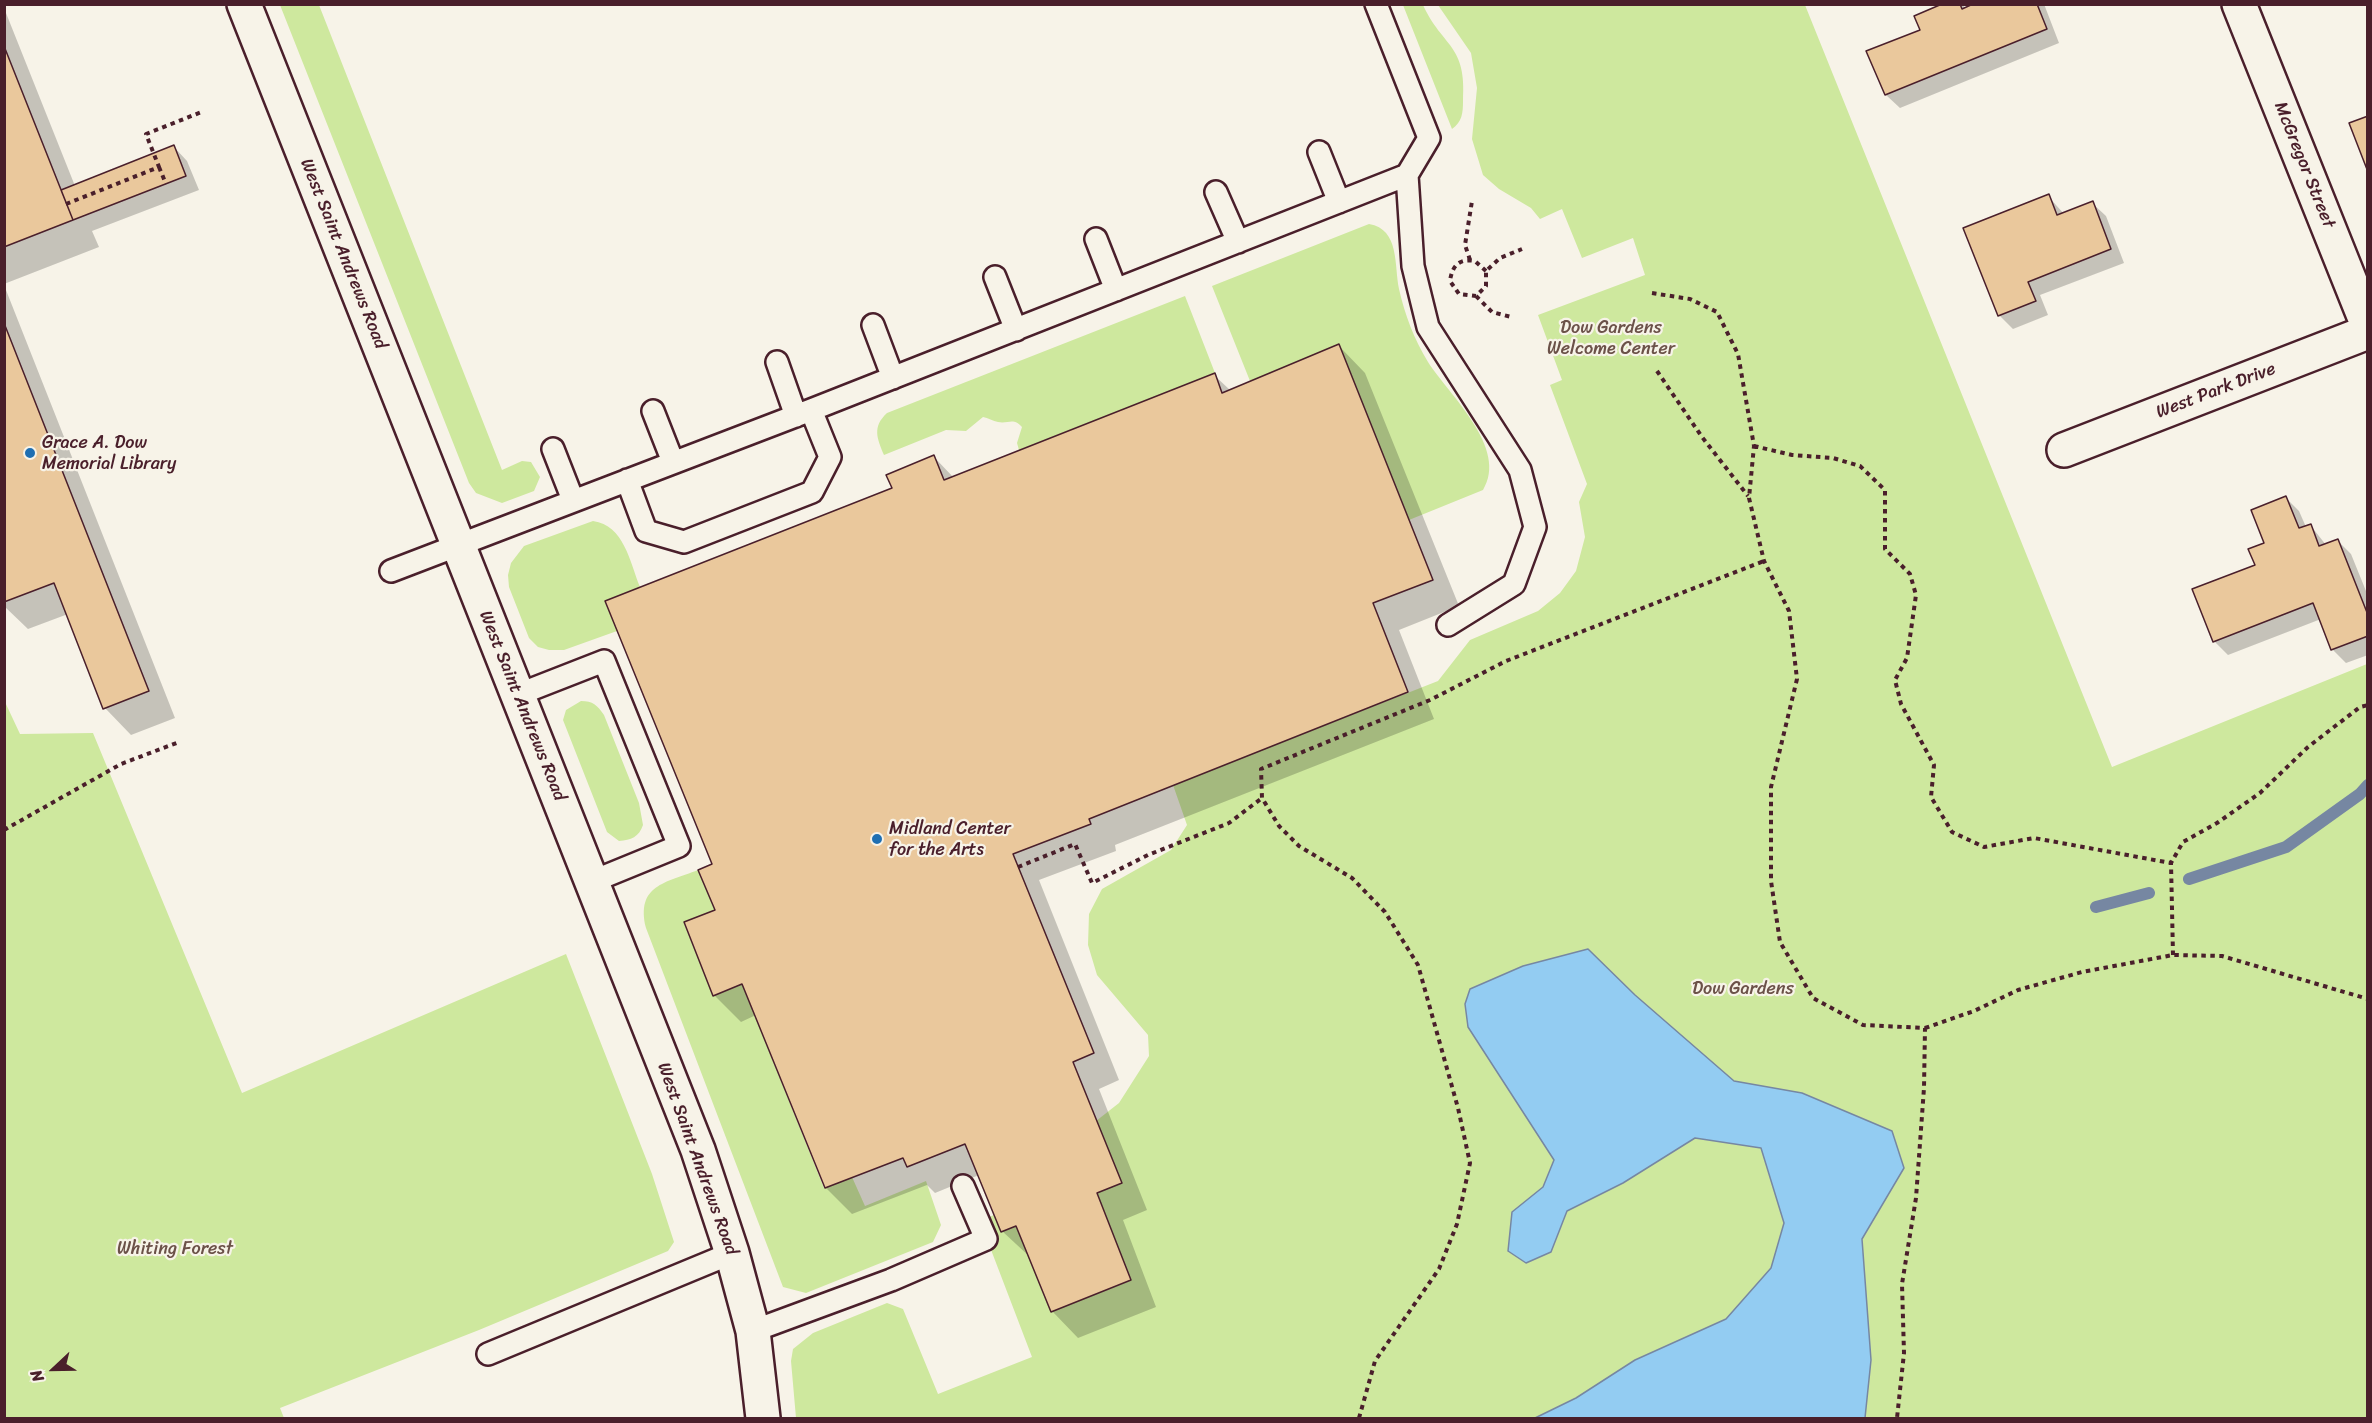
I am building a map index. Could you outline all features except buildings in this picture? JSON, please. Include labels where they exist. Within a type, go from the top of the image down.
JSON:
[{"type":"street","name":"West Saint Andrews Road","points":[[244,4],[698,1150],[732,1253],[753,1331],[763,1419]]},
{"type":"street","name":"McGregor Street","points":[[2239,4],[2367,326]]},
{"type":"street","name":"West Park Drive","points":[[2064,450],[2367,332]]},
{"type":"lane","points":[[1376,4],[1429,138],[1407,175],[1413,266],[1428,327],[1520,470],[1535,527],[1514,584],[1448,625]]},
{"type":"lane","points":[[1319,152],[1339,202]]},
{"type":"lane","points":[[391,571],[804,413],[1407,175]]},
{"type":"lane","points":[[1216,192],[1238,242]]},
{"type":"lane","points":[[1095,238],[1116,290]]},
{"type":"lane","points":[[995,277],[1016,330]]},
{"type":"lane","points":[[873,325],[893,378]]},
{"type":"lane","points":[[627,480],[646,531],[684,542],[812,492],[830,457],[777,362]]},
{"type":"lane","points":[[653,411],[673,462]]},
{"type":"lane","points":[[553,449],[573,500]]},
{"type":"lane","points":[[517,695],[604,661],[679,846],[591,882]]},
{"type":"lane","points":[[753,1331],[891,1280],[986,1239],[963,1186]]},
{"type":"lane","points":[[488,1354],[732,1253]]},
{"type":"path","points":[[166,184],[146,134],[204,111]]},
{"type":"path","points":[[66,204],[159,167]]},
{"type":"path","points":[[1470,260],[1465,245],[1472,201]]},
{"type":"path","points":[[1486,272],[1500,258],[1522,249]]},
{"type":"path","points":[[1470,260],[1480,263],[1486,272],[1486,286],[1476,296],[1467,297],[1459,294],[1450,281],[1455,266],[1470,260]]},
{"type":"path","points":[[1653,293],[1690,299],[1717,312],[1738,354],[1754,446],[1749,498],[1764,561],[1789,611],[1797,679],[1771,787],[1770,881],[1780,942],[1813,998],[1863,1025],[1925,1028],[1974,1011],[2018,990],[2082,972],[2173,955],[2222,956],[2367,999]]},
{"type":"path","points":[[1476,296],[1492,312],[1511,317]]},
{"type":"path","points":[[1657,371],[1702,437],[1749,498]]},
{"type":"path","points":[[1754,446],[1792,455],[1833,458],[1860,466],[1885,489],[1884,549],[1910,574],[1916,595],[1907,658],[1895,680],[1901,704],[1934,765],[1931,797],[1952,832],[1984,847],[2034,837],[2171,863]]},
{"type":"path","points":[[1359,1419],[1375,1361],[1440,1269],[1457,1224],[1470,1163],[1458,1108],[1418,965],[1385,912],[1352,878],[1299,846],[1279,826],[1262,798],[1261,769],[1430,700],[1506,661],[1764,561]]},
{"type":"path","points":[[2173,955],[2171,863],[2183,842],[2217,823],[2260,793],[2308,747],[2360,707],[2367,705]]},
{"type":"path","points":[[4,830],[122,764],[179,742]]},
{"type":"path","points":[[1018,867],[1075,844],[1092,884],[1148,855],[1229,823],[1262,798]]},
{"type":"path","points":[[1897,1419],[1904,1353],[1902,1284],[1916,1198],[1924,1088],[1925,1028]]},
{"type":"green space","points":[[280,5],[319,5],[502,470],[522,461],[531,462],[540,477],[534,491],[502,503],[476,493],[469,483]]},
{"type":"green space","points":[[1403,5],[1423,5],[1457,57],[1463,82],[1463,109],[1460,120],[1452,129]]},
{"type":"green space","name":"Dow Gardens","points":[[1438,5],[1805,5],[2112,767],[2367,664],[2367,1418],[796,1418],[791,1361],[793,1349],[813,1333],[887,1303],[903,1309],[938,1394],[1032,1357],[980,1221],[994,1215],[1001,1232],[1016,1226],[1051,1312],[1130,1281],[1097,1193],[1121,1183],[1096,1121],[1119,1103],[1149,1056],[1148,1035],[1097,975],[1088,945],[1089,914],[1102,889],[1171,850],[1187,825],[1173,785],[1438,681],[1470,640],[1538,611],[1560,593],[1576,571],[1585,537],[1579,502],[1587,484],[1550,385],[1562,380],[1538,315],[1645,275],[1633,238],[1582,258],[1562,209],[1540,219],[1531,208],[1499,189],[1483,175],[1472,139],[1477,88],[1471,53]]},
{"type":"green space","points":[[1369,224],[1379,227],[1391,241],[1399,289],[1414,336],[1428,362],[1473,423],[1483,440],[1488,457],[1489,474],[1483,490],[1409,520],[1339,345],[1250,381],[1212,286]]},
{"type":"green space","points":[[1185,296],[1215,373],[1019,450],[1017,443],[1022,427],[1019,424],[998,422],[983,417],[966,431],[946,430],[884,455],[877,433],[879,423],[887,413]]},
{"type":"green space","points":[[593,521],[604,524],[619,537],[629,556],[640,587],[617,631],[564,650],[538,647],[529,638],[509,587],[508,575],[511,563],[524,546]]},
{"type":"green space","points":[[581,701],[594,704],[604,715],[639,803],[643,825],[637,835],[631,839],[619,841],[607,832],[563,720],[566,710]]},
{"type":"green space","name":"Whiting Forest","points":[[5,702],[20,734],[93,733],[242,1093],[566,954],[652,1174],[674,1242],[668,1251],[479,1330],[280,1408],[284,1418],[5,1418]]},
{"type":"green space","points":[[698,870],[715,910],[684,923],[713,996],[742,984],[824,1188],[852,1177],[865,1206],[926,1181],[941,1225],[933,1242],[806,1293],[783,1287],[646,928],[644,914],[649,894],[664,883]]},
{"type":"water","points":[[1588,949],[1635,995],[1734,1081],[1802,1093],[1892,1131],[1904,1168],[1862,1239],[1871,1360],[1865,1418],[1535,1418],[1576,1398],[1635,1360],[1726,1319],[1771,1268],[1784,1223],[1761,1148],[1695,1138],[1623,1183],[1567,1211],[1551,1252],[1526,1263],[1508,1251],[1512,1212],[1543,1187],[1554,1160],[1468,1027],[1465,1004],[1470,989],[1523,966]]},
{"type":"waterway","points":[[2189,879],[2286,847],[2360,794],[2368,785]]},
{"type":"waterway","points":[[2096,907],[2149,893]]},
{"type":"place","name":"Grace A. Dow Memorial Library","points":[[30,453]]},
{"type":"place","name":"Midland Center for the Arts","points":[[877,839]]},
{"type":"park label","name":"Dow Gardens Welcome Center","points":[[1611,338]]}]
